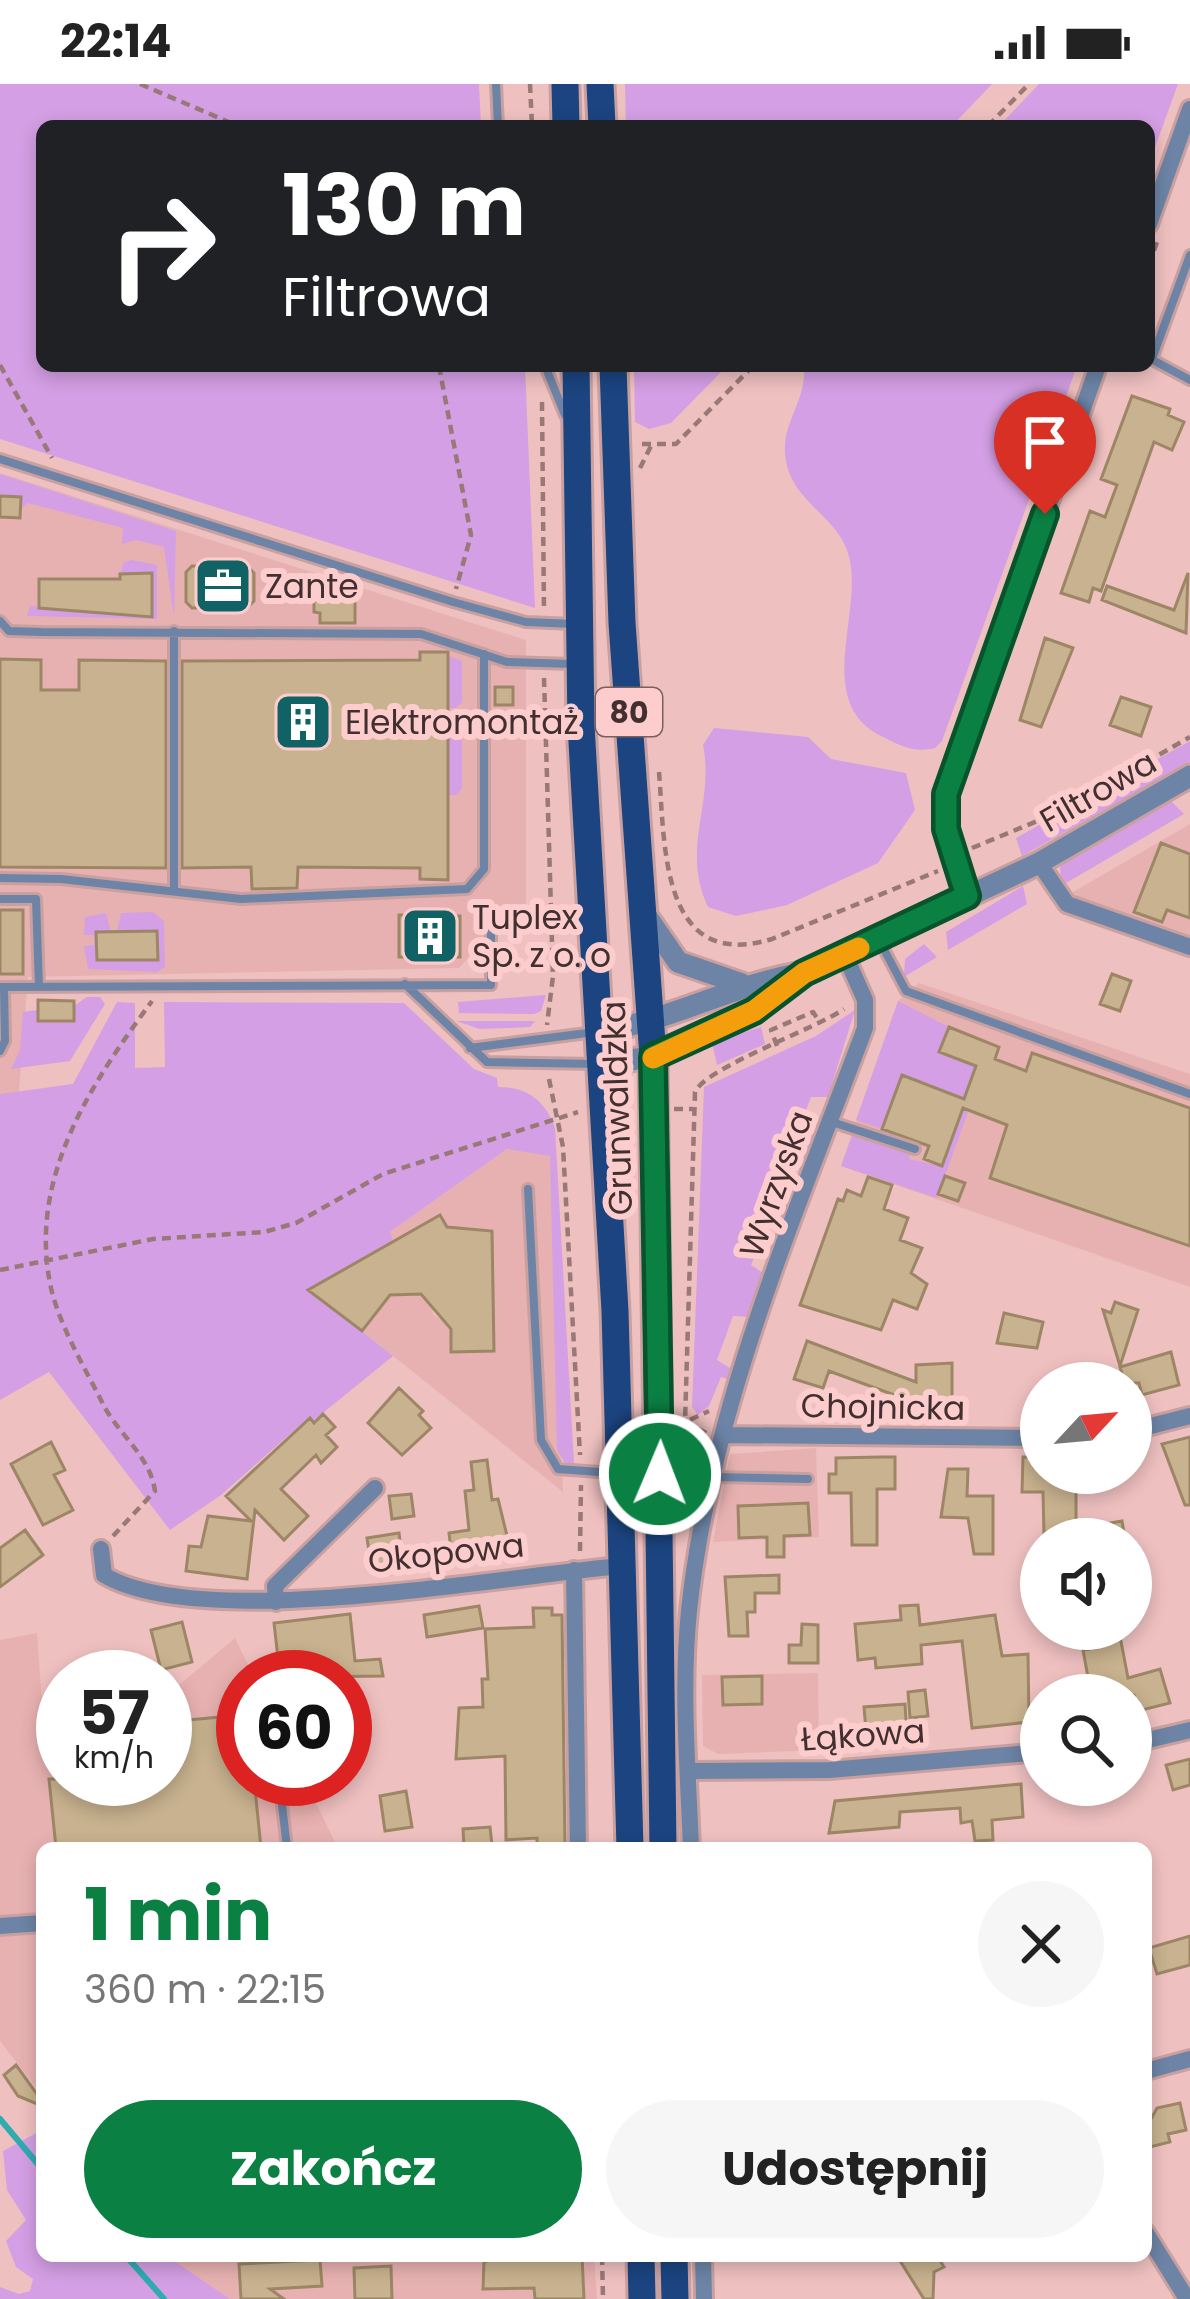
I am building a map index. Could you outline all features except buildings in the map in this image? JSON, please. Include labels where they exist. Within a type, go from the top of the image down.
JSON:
[{"type":"main road","points":[[565,84],[566,120]]},
{"type":"main road","points":[[601,84],[602,120]]},
{"type":"main road","name":"Grunwaldzka","points":[[576,372],[579,664],[620,1473],[630,1842]]},
{"type":"main road","name":"Grunwaldzka","points":[[613,372],[622,623],[653,1057],[663,1842]]},
{"type":"main road","points":[[641,2262],[642,2299]]},
{"type":"main road","points":[[674,2262],[675,2299]]},
{"type":"street","points":[[1155,210],[1185,140],[1190,109]]},
{"type":"street","points":[[967,896],[946,829],[946,794],[1096,372]]},
{"type":"street","name":"Filtrowa","points":[[597,1032],[651,1023],[743,985],[804,973],[1039,863],[1190,776]]},
{"type":"street","name":"Filtrowa","points":[[1039,863],[1067,904],[1190,946]]},
{"type":"street","points":[[646,916],[678,962],[743,985]]},
{"type":"street","name":"Wyrzyska","points":[[691,1842],[689,1610],[712,1477],[866,1020],[865,1000],[845,955]]},
{"type":"street","name":"Filtrowa","points":[[598,1064],[653,1057],[754,1011],[804,973]]},
{"type":"street","points":[[1152,1426],[1190,1416]]},
{"type":"street","name":"Chojnicka","points":[[724,1435],[1020,1438]]},
{"type":"street","name":"Okopowa","points":[[276,1603],[275,1586],[374,1488]]},
{"type":"street","name":"Okopowa","points":[[101,1549],[104,1575],[132,1590],[276,1603],[577,1564],[622,1566]]},
{"type":"street","points":[[577,1564],[578,1842]]},
{"type":"street","points":[[1152,1739],[1190,1730]]},
{"type":"street","name":"Łąkowa","points":[[688,1771],[829,1770],[1020,1754]]},
{"type":"street","points":[[0,1926],[36,1923]]},
{"type":"street","points":[[1152,2070],[1190,2060]]},
{"type":"street","points":[[1152,2243],[1187,2299]]},
{"type":"street","points":[[704,2262],[704,2299]]},
{"type":"lane","points":[[496,84],[498,120]]},
{"type":"lane","points":[[1155,345],[1190,255]]},
{"type":"lane","points":[[1155,361],[1190,380]]},
{"type":"lane","points":[[547,372],[579,450]]},
{"type":"lane","points":[[0,460],[453,602],[544,625],[579,624]]},
{"type":"lane","points":[[0,621],[9,631],[422,634],[484,654],[544,664],[579,664]]},
{"type":"lane","points":[[174,631],[174,892]]},
{"type":"lane","points":[[0,878],[241,899],[467,889],[484,868],[484,654]]},
{"type":"lane","points":[[0,898],[36,899],[39,987]]},
{"type":"lane","points":[[0,1052],[5,1041],[2,987],[491,985],[491,923]]},
{"type":"lane","points":[[879,938],[906,992],[1190,1094]]},
{"type":"lane","points":[[405,984],[470,1048],[498,1064],[598,1064]]},
{"type":"lane","points":[[470,1048],[597,1032]]},
{"type":"lane","points":[[830,1121],[915,1149]]},
{"type":"lane","points":[[528,1189],[541,1440],[558,1469],[620,1473]]},
{"type":"lane","points":[[712,1477],[808,1479]]},
{"type":"lane","points":[[282,1806],[286,1842]]},
{"type":"path","points":[[140,84],[224,120]]},
{"type":"path","points":[[530,84],[532,120]]},
{"type":"path","points":[[994,120],[1029,84]]},
{"type":"path","points":[[0,365],[63,479]]},
{"type":"path","points":[[440,372],[471,535],[453,602]]},
{"type":"path","points":[[638,443],[676,445],[747,372]]},
{"type":"path","points":[[542,398],[544,625]]},
{"type":"path","points":[[544,664],[553,976],[547,1021]]},
{"type":"path","points":[[972,848],[1059,812],[1190,736]]},
{"type":"path","points":[[659,768],[674,899],[693,926],[727,945],[772,939],[929,872],[938,862]]},
{"type":"path","points":[[101,1549],[155,1492],[152,1472],[106,1411],[52,1293],[46,1258],[51,1198],[67,1132],[112,1056],[163,986]]},
{"type":"path","points":[[684,1520],[694,1092],[708,1076],[821,1024],[852,1004]]},
{"type":"path","points":[[777,1046],[771,1030],[813,1012],[821,1024]]},
{"type":"path","points":[[704,1060],[708,1076]]},
{"type":"path","points":[[549,1079],[560,1117],[575,1292],[580,1473],[577,1564]]},
{"type":"path","points":[[676,1109],[694,1109]]},
{"type":"path","points":[[0,1270],[153,1239],[264,1232],[296,1223],[383,1174],[579,1112]]},
{"type":"path","points":[[686,1421],[702,1417],[713,1406]]},
{"type":"path","points":[[686,1421],[695,1432],[724,1435]]},
{"type":"path","points":[[602,2262],[603,2299]]},
{"type":"shaded area","points":[[0,84],[479,84],[481,120],[36,120],[36,372],[525,372],[535,608],[0,439]]},
{"type":"shaded area","points":[[625,84],[992,84],[958,120],[626,120]]},
{"type":"shaded area","points":[[1039,84],[1178,84],[1155,147],[1155,120],[1005,120]]},
{"type":"shaded area","points":[[634,372],[721,372],[671,423],[649,429],[635,422]]},
{"type":"shaded area","points":[[804,372],[1075,372],[942,741],[935,748],[914,749],[883,737],[861,721],[849,701],[845,652],[852,573],[847,550],[797,487],[786,461],[786,436]]},
{"type":"shaded area","points":[[0,473],[526,640],[526,918],[503,920],[459,968],[28,977],[6,1258],[0,1257]]},
{"type":"shaded area","points":[[0,474],[176,531],[174,617],[164,547],[136,540],[122,544],[123,528],[28,503],[20,510],[20,497],[0,496]]},
{"type":"shaded area","points":[[124,562],[157,565],[157,619],[27,616],[30,606],[151,616],[152,574],[120,574]]},
{"type":"shaded area","points":[[448,656],[462,661],[462,702],[456,708],[448,708]]},
{"type":"shaded area","points":[[448,712],[462,715],[462,788],[457,795],[448,795]]},
{"type":"shaded area","points":[[714,728],[808,737],[831,759],[906,773],[915,810],[878,863],[787,905],[736,916],[708,907],[700,885],[697,845],[705,787],[703,745]]},
{"type":"shaded area","points":[[1190,741],[1190,762],[1022,856],[1016,838]]},
{"type":"shaded area","points":[[1170,800],[1184,814],[1061,886],[1060,865]]},
{"type":"shaded area","points":[[1190,824],[1190,937],[1068,895]]},
{"type":"shaded area","points":[[1023,886],[1027,904],[948,950],[946,932]]},
{"type":"shaded area","points":[[153,912],[164,921],[165,967],[157,972],[88,969],[84,946],[94,945],[94,935],[84,935],[85,917],[106,913],[111,932],[158,959],[157,932],[117,932],[121,913]]},
{"type":"shaded area","points":[[924,944],[937,957],[904,977],[905,959]]},
{"type":"shaded area","points":[[919,983],[1190,1074],[1190,1287],[841,1166],[898,1001]]},
{"type":"shaded area","points":[[546,995],[541,1011],[534,1014],[459,1013],[458,1002]]},
{"type":"shaded area","points":[[87,997],[100,997],[105,1004],[70,1061],[11,1069],[20,1050],[23,1012],[37,1010],[37,1020],[73,1020],[74,1006]]},
{"type":"shaded area","points":[[898,1001],[949,1027],[940,1052],[977,1064],[980,1079],[937,1198],[841,1166],[853,1133],[910,1153],[909,1159],[941,1166],[929,1084],[902,1075],[882,1129],[856,1120]]},
{"type":"shaded area","points":[[117,1002],[135,1003],[135,1068],[165,1067],[164,1002],[404,1003],[474,1069],[497,1078],[498,1087],[518,1089],[540,1103],[555,1128],[574,1464],[564,1462],[557,1449],[550,1156],[507,1149],[390,1232],[393,1241],[309,1289],[393,1356],[313,1421],[309,1417],[221,1495],[170,1530],[49,1372],[0,1400],[0,1094],[73,1084]]},
{"type":"shaded area","points":[[855,1010],[828,1097],[811,1097],[800,1126],[814,1137],[802,1169],[786,1168],[775,1197],[788,1206],[780,1230],[766,1227],[751,1265],[765,1274],[750,1317],[733,1316],[717,1360],[730,1368],[728,1379],[721,1377],[709,1406],[698,1415],[692,1407],[704,1087],[816,1036]]},
{"type":"shaded area","points":[[456,1021],[535,1021],[530,1027],[480,1029]]},
{"type":"shaded area","points":[[761,1027],[765,1044],[717,1065],[712,1042]]},
{"type":"shaded area","points":[[507,1149],[550,1155],[563,1492],[362,1331],[390,1295],[429,1294],[433,1314],[451,1327],[452,1352],[494,1351],[493,1277],[478,1262],[493,1262],[492,1233],[467,1227],[467,1247],[451,1249],[440,1216],[393,1241],[389,1233]]},
{"type":"shaded area","points":[[816,1448],[819,1537],[713,1542],[730,1454]]},
{"type":"shaded area","points":[[37,1633],[36,1806],[192,1806],[192,1674],[216,1654],[216,1806],[317,1806],[335,1842],[36,1842],[36,2087],[0,2041],[0,1640]]},
{"type":"shaded area","points":[[235,1638],[241,1650],[221,1650]]},
{"type":"shaded area","points":[[818,1673],[819,1750],[718,1754],[703,1746],[702,1675]]},
{"type":"shaded area","points":[[36,2133],[36,2262],[176,2262],[230,2299],[0,2299],[0,2287],[19,2294],[30,2291],[33,2279],[16,2267],[6,2241],[26,2220],[7,2190],[3,2151]]},
{"type":"shaded area","points":[[176,2262],[594,2262],[597,2299],[230,2299]]},
{"type":"waterway","points":[[0,2119],[36,2162]]},
{"type":"waterway","points":[[131,2262],[164,2299]]},
{"type":"slow traffic","points":[[653,1058],[754,1011],[804,973],[859,948]]},
{"type":"place","name":"Zante","points":[[223,586]]},
{"type":"place","name":"Elektromontaż","points":[[303,722]]},
{"type":"place","name":"Tuplex Sp. z o. o","points":[[430,936]]},
{"type":"route","points":[[660,1474],[653,1057],[754,1011],[804,973],[967,896],[946,829],[946,794],[1045,514]]}]
